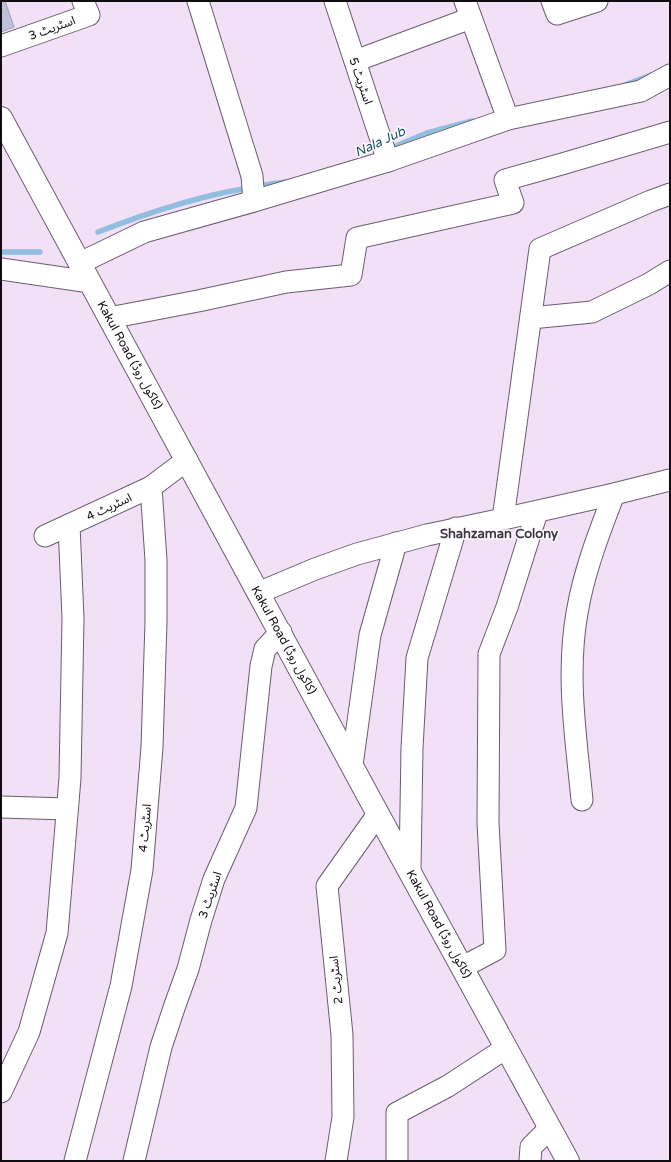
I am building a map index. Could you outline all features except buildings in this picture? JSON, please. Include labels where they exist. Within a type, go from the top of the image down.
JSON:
[{"type":"main road","name":"Kakul Road (کاکول روڈ)","points":[[1,118],[568,1161]]},
{"type":"street","name":"اسٹریٹ 3","points":[[1,46],[89,15],[83,1]]},
{"type":"street","points":[[198,1],[252,176],[254,201]]},
{"type":"street","name":"اسٹریٹ 5","points":[[334,1],[388,160]]},
{"type":"street","points":[[552,1],[558,14],[597,1]]},
{"type":"street","points":[[355,61],[468,9],[508,119]]},
{"type":"street","points":[[80,263],[144,232],[254,201],[388,160],[508,119],[641,91],[670,75]]},
{"type":"street","points":[[109,318],[286,282],[350,275],[357,238],[513,203],[505,180],[670,132]]},
{"type":"street","points":[[503,519],[540,249],[670,194]]},
{"type":"street","points":[[1,269],[90,282]]},
{"type":"street","points":[[531,318],[592,312],[649,284],[670,271]]},
{"type":"street","name":"اسٹریٹ 4","points":[[45,536],[151,488],[187,460]]},
{"type":"street","points":[[258,593],[350,557],[396,543],[456,528],[537,512],[670,480]]},
{"type":"street","name":"اسٹریٹ 4","points":[[75,1161],[121,986],[142,870],[152,747],[156,622],[156,560],[151,488]]},
{"type":"street","points":[[582,800],[572,698],[572,653],[577,613],[588,564],[614,494]]},
{"type":"street","points":[[463,967],[495,950],[488,823],[488,654],[507,607],[537,512]]},
{"type":"street","points":[[1,1092],[29,1032],[57,933],[70,778],[73,618],[69,525]]},
{"type":"street","points":[[410,870],[412,748],[417,658],[456,528]]},
{"type":"street","points":[[352,765],[370,635],[396,543]]},
{"type":"street","name":"اسٹریٹ 3","points":[[134,1161],[161,1047],[188,969],[214,879],[246,808],[261,666],[265,649],[281,632]]},
{"type":"street","points":[[1,807],[67,809]]},
{"type":"street","name":"اسٹریٹ 2","points":[[336,1161],[344,1117],[342,1035],[327,886],[378,814]]},
{"type":"street","points":[[397,1161],[396,1113],[448,1086],[506,1048]]},
{"type":"street","points":[[530,1161],[531,1147],[550,1128]]},
{"type":"waterway","name":"Nala Jub","points":[[625,85],[651,75]]},
{"type":"waterway","name":"Nala Jub","points":[[389,149],[427,133],[472,121]]},
{"type":"waterway","name":"Nala Jub","points":[[258,186],[285,182]]},
{"type":"waterway","name":"Nala Jub","points":[[98,232],[191,200],[249,188]]},
{"type":"waterway","name":"Nala Jub","points":[[1,252],[40,252]]},
{"type":"district","name":"Shahzaman Colony","points":[[499,534]]}]
